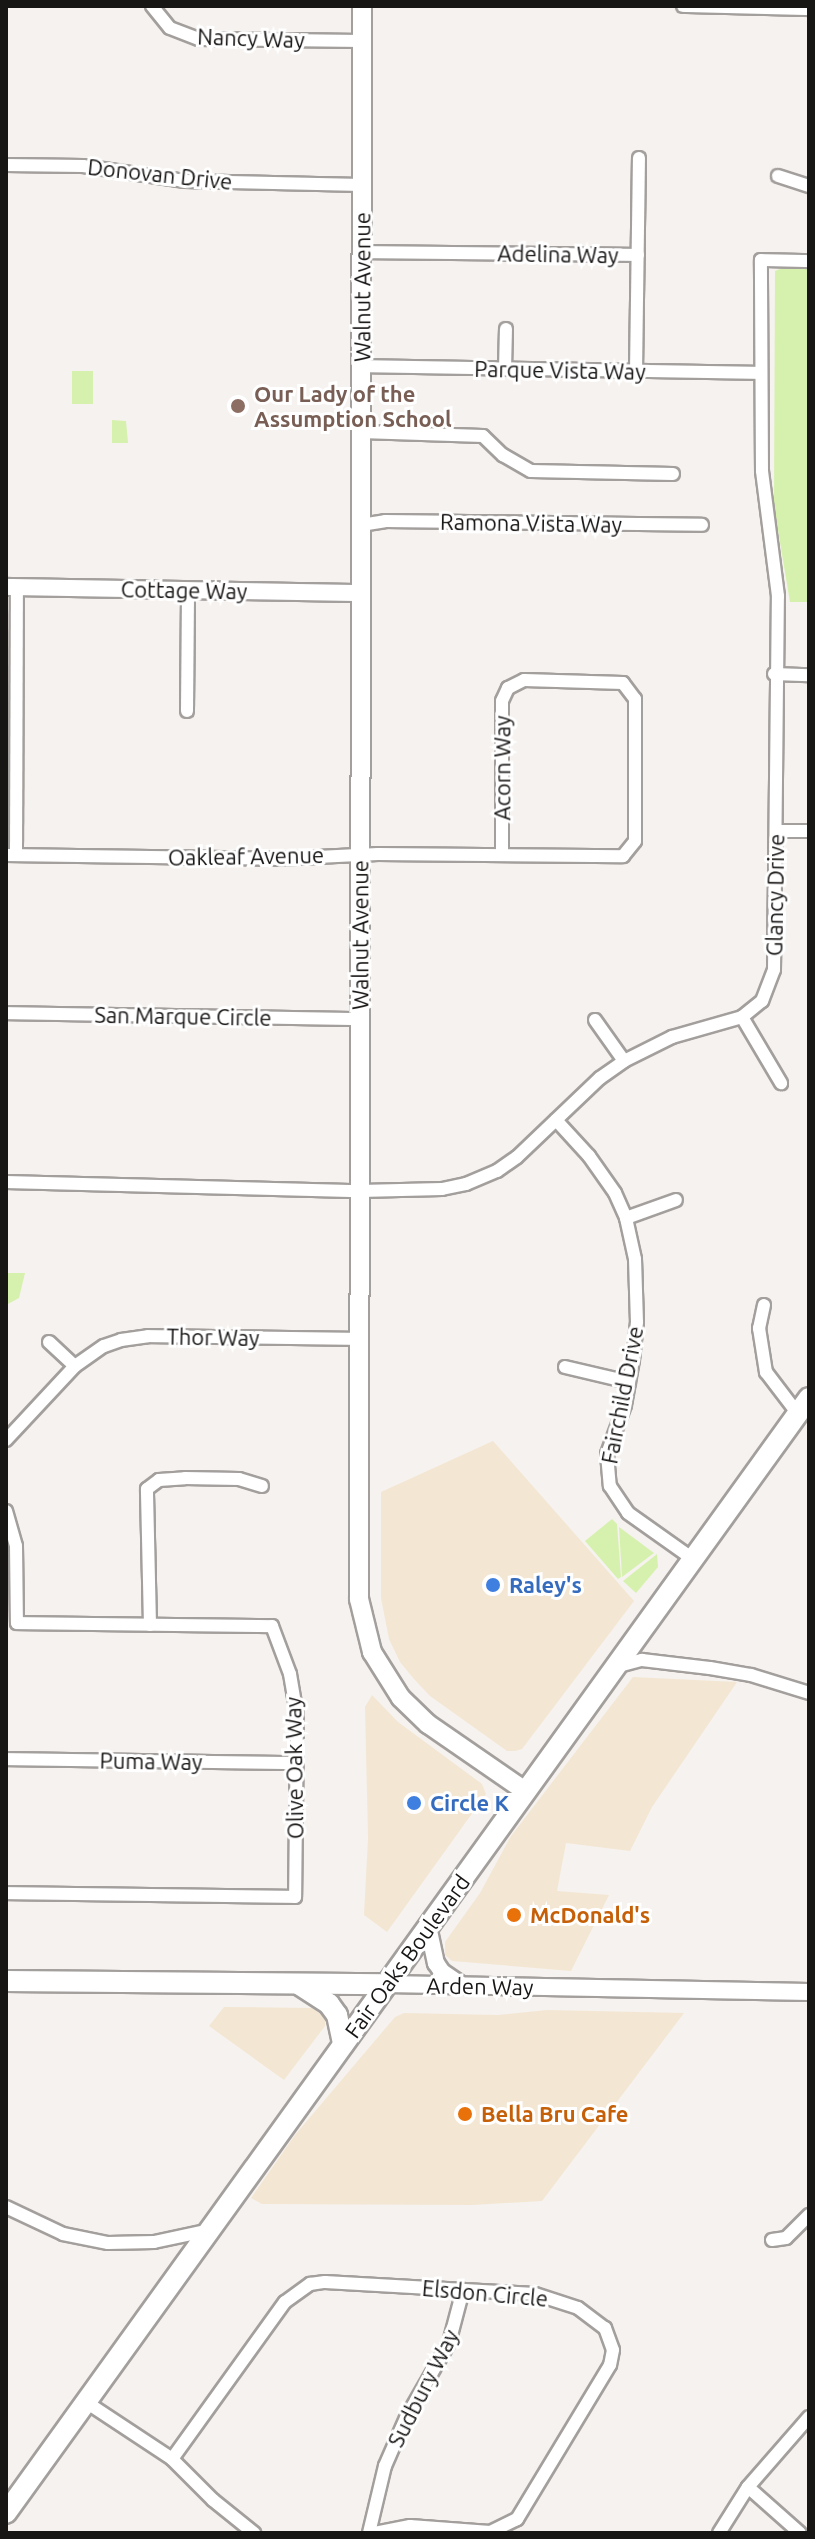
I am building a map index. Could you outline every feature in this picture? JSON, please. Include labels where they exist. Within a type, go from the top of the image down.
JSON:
[{"type":"main road","name":"Walnut Avenue","points":[[362,6],[359,1590],[366,1635],[380,1669],[414,1712],[525,1791]]},
{"type":"main road","name":"Fair Oaks Boulevard","points":[[6,2513],[803,1406]]},
{"type":"main road","name":"Arden Way","points":[[6,1981],[386,1984]]},
{"type":"main road","points":[[296,1983],[329,2004],[337,2015],[343,2044]]},
{"type":"street","name":"Nancy Way","points":[[152,6],[170,28],[199,39],[362,41]]},
{"type":"street","points":[[683,6],[809,9]]},
{"type":"street","points":[[638,255],[639,158]]},
{"type":"street","name":"Donovan Drive","points":[[6,165],[83,166],[185,181],[362,185]]},
{"type":"street","points":[[778,176],[809,186]]},
{"type":"street","name":"Adelina Way","points":[[362,252],[638,255],[636,371]]},
{"type":"street","name":"Glancy Drive","points":[[742,1017],[762,1001],[774,970],[774,674],[778,596],[762,471],[761,260],[809,261]]},
{"type":"street","points":[[505,369],[506,329]]},
{"type":"street","name":"Parque Vista Way","points":[[361,366],[760,373]]},
{"type":"street","points":[[361,432],[483,436],[503,455],[531,471],[673,474]]},
{"type":"street","name":"Ramona Vista Way","points":[[361,525],[385,521],[702,525]]},
{"type":"street","points":[[11,855],[12,588]]},
{"type":"street","name":"Cottage Way","points":[[12,588],[361,593]]},
{"type":"street","points":[[187,711],[188,590]]},
{"type":"street","points":[[774,674],[809,675]]},
{"type":"street","name":"Acorn Way","points":[[502,855],[502,701],[508,688],[524,680],[615,681],[632,692],[635,699],[635,841],[628,853]]},
{"type":"street","points":[[776,831],[809,831]]},
{"type":"street","name":"Oakleaf Avenue","points":[[11,855],[615,857],[628,853]]},
{"type":"street","name":"San Marque Circle","points":[[6,1013],[360,1019]]},
{"type":"street","points":[[6,1182],[360,1191],[432,1190],[466,1184],[507,1165],[624,1061],[672,1037],[742,1017],[781,1083]]},
{"type":"street","points":[[595,1020],[624,1061]]},
{"type":"street","name":"Fairchild Drive","points":[[556,1120],[606,1177],[626,1218],[637,1284],[637,1322],[629,1382],[607,1454],[610,1486],[628,1513],[693,1559]]},
{"type":"street","points":[[626,1218],[676,1200]]},
{"type":"street","points":[[764,1305],[759,1328],[761,1355],[769,1377],[803,1406]]},
{"type":"street","name":"Thor Way","points":[[6,1440],[75,1366],[104,1346],[139,1337],[359,1339]]},
{"type":"street","points":[[49,1342],[75,1366]]},
{"type":"street","points":[[565,1367],[629,1382]]},
{"type":"street","points":[[150,1625],[150,1512],[146,1497],[152,1483],[185,1478],[239,1479],[262,1486]]},
{"type":"street","name":"Olive Oak Way","points":[[6,1511],[16,1546],[17,1623],[272,1626],[284,1653],[294,1694],[296,1763],[295,1897],[6,1893]]},
{"type":"street","points":[[615,1667],[642,1660],[710,1668],[751,1675],[809,1693]]},
{"type":"street","name":"Puma Way","points":[[6,1759],[296,1763]]},
{"type":"street","points":[[428,1926],[436,1963],[450,1979],[466,1986]]},
{"type":"street","name":"Arden Way","points":[[386,1984],[809,1992]]},
{"type":"street","points":[[6,2207],[63,2234],[108,2243],[154,2242],[210,2230]]},
{"type":"street","points":[[772,2240],[786,2238],[809,2215]]},
{"type":"street","name":"Elsdon Circle","points":[[172,2459],[285,2302],[303,2287],[325,2282],[535,2294],[578,2308],[600,2322],[610,2334],[613,2350],[610,2365],[562,2442],[528,2507],[511,2523],[482,2532],[410,2526],[372,2533]]},
{"type":"street","name":"Sudbury Way","points":[[372,2533],[377,2490],[395,2440],[449,2343],[463,2290]]},
{"type":"street","points":[[86,2402],[172,2459],[213,2500],[254,2533]]},
{"type":"street","points":[[719,2533],[748,2487],[809,2417]]},
{"type":"street","points":[[748,2487],[800,2533]]},
{"type":"shaded area","points":[[493,1441],[634,1601],[522,1749],[515,1751],[507,1751],[430,1696],[414,1679],[400,1662],[389,1639],[381,1598],[381,1492]]},
{"type":"shaded area","points":[[633,1677],[737,1682],[652,1807],[630,1851],[566,1843],[557,1891],[609,1895],[571,1971],[452,1961],[445,1955],[445,1942],[480,1893],[511,1836]]},
{"type":"shaded area","points":[[372,1695],[398,1722],[482,1784],[486,1794],[387,1932],[364,1915],[368,1838],[365,1707]]},
{"type":"shaded area","points":[[224,2007],[312,2008],[325,2017],[325,2026],[284,2080],[209,2026]]},
{"type":"shaded area","points":[[547,2010],[684,2013],[542,2201],[472,2205],[262,2204],[251,2198],[295,2135],[395,2017],[404,2013],[498,2015]]},
{"type":"green space","points":[[792,264],[809,265],[809,602],[790,602],[774,506],[775,271]]},
{"type":"green space","points":[[72,371],[93,371],[93,404],[72,404]]},
{"type":"green space","points":[[112,420],[126,421],[128,443],[112,443]]},
{"type":"green space","points":[[6,1273],[25,1273],[19,1298],[6,1305]]},
{"type":"green space","points":[[612,1519],[617,1524],[621,1577],[618,1579],[585,1541]]},
{"type":"green space","points":[[619,1527],[654,1553],[622,1577]]},
{"type":"green space","points":[[657,1554],[658,1567],[636,1593],[623,1581]]},
{"type":"place","name":"Our Lady of the Assumption School","points":[[238,406]]},
{"type":"place","name":"Raley's","points":[[493,1585]]},
{"type":"place","name":"Circle K","points":[[414,1803]]},
{"type":"place","name":"McDonald's","points":[[514,1915]]},
{"type":"place","name":"Bella Bru Cafe","points":[[465,2114]]}]
